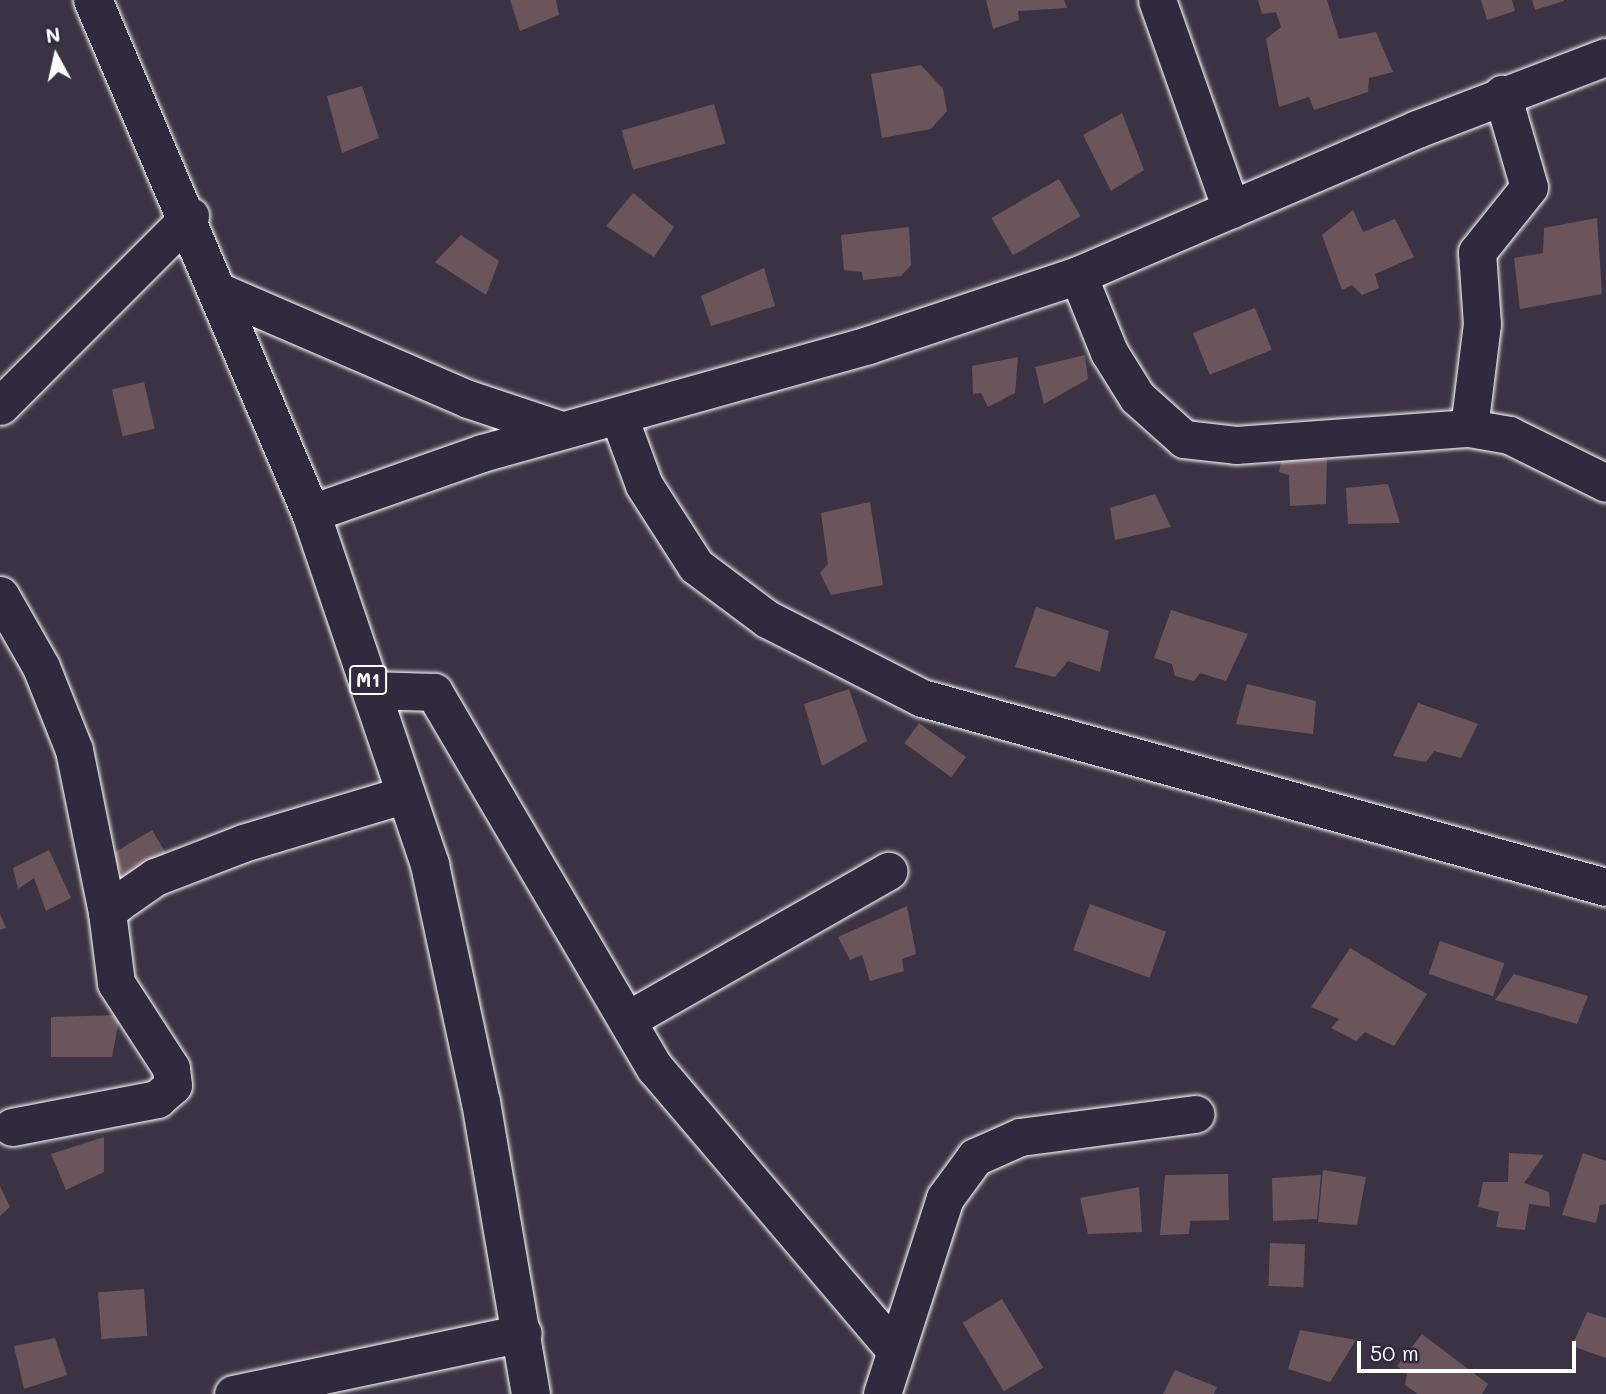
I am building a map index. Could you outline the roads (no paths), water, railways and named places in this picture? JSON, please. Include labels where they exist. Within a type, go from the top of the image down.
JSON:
[{"type":"main road","name":"M1","points":[[102,3],[311,513],[406,794],[456,974],[523,1333],[531,1394]]},
{"type":"street","points":[[1157,0],[1231,209]]},
{"type":"street","points":[[311,513],[558,429],[619,417],[1078,275],[1502,94],[1606,57]]},
{"type":"street","points":[[1469,428],[1482,324],[1477,252],[1529,187],[1502,94]]},
{"type":"street","points":[[0,406],[190,216]]},
{"type":"street","points":[[1078,275],[1109,352],[1137,397],[1184,439],[1236,445],[1469,428],[1509,435],[1606,483]]},
{"type":"street","points":[[223,293],[468,399],[558,429]]},
{"type":"street","points":[[619,417],[645,485],[696,566],[767,619],[922,698],[1606,887]]},
{"type":"street","points":[[0,595],[41,667],[74,750],[107,912],[116,984],[171,1068],[173,1085],[157,1099],[12,1127]]},
{"type":"street","points":[[371,690],[434,692],[627,1020],[692,1117],[894,1349]]},
{"type":"street","points":[[107,912],[155,877],[406,794]]},
{"type":"street","points":[[627,1020],[888,871]]},
{"type":"street","points":[[882,1394],[894,1349],[945,1198],[975,1157],[1020,1137],[1195,1114]]},
{"type":"street","points":[[233,1394],[523,1333]]}]
